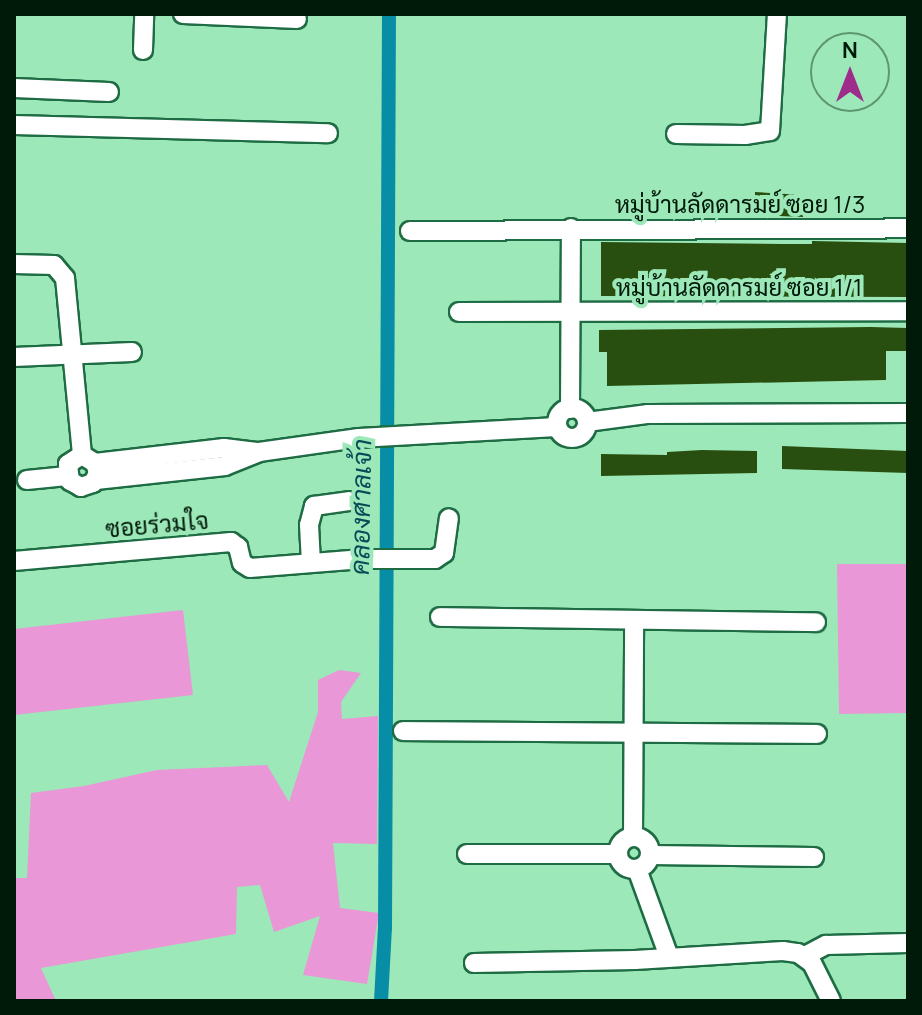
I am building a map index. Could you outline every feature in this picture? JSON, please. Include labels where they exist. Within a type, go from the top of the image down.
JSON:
[{"type":"street","points":[[143,50],[144,14]]},
{"type":"street","points":[[183,14],[297,19]]},
{"type":"street","points":[[676,134],[745,135],[770,131],[777,14]]},
{"type":"street","points":[[14,88],[109,92]]},
{"type":"street","points":[[14,125],[328,133]]},
{"type":"street","points":[[570,409],[571,228]]},
{"type":"street","name":"หมู่บ้านลัดดารมย์ ซอย 1/3","points":[[410,231],[908,228]]},
{"type":"street","points":[[14,264],[46,264],[60,269],[65,278],[71,357],[91,466],[81,487],[67,476],[27,480]]},
{"type":"street","name":"หมู่บ้านลัดดารมย์ ซอย 1/1","points":[[459,312],[908,311]]},
{"type":"street","points":[[14,357],[71,357],[132,352]]},
{"type":"street","points":[[570,409],[582,412],[587,422],[583,434],[571,439],[559,433],[557,427],[559,414],[570,409]]},
{"type":"street","points":[[587,422],[648,414],[908,413]]},
{"type":"street","points":[[67,476],[68,464],[225,466],[259,452],[359,438],[557,427]]},
{"type":"street","points":[[311,563],[309,525],[314,506],[349,501]]},
{"type":"street","name":"ซอยร่วมใจ","points":[[14,561],[231,542],[238,547],[242,563],[250,568],[442,556],[449,518]]},
{"type":"street","points":[[440,617],[816,622]]},
{"type":"street","points":[[633,837],[634,620]]},
{"type":"street","points":[[403,731],[817,734]]},
{"type":"street","points":[[618,854],[622,842],[633,837],[645,842],[643,862],[669,957]]},
{"type":"street","points":[[467,854],[618,854]]},
{"type":"street","points":[[618,854],[626,867],[643,862],[814,857]]},
{"type":"street","points":[[474,963],[783,951],[805,956],[826,945],[908,943]]},
{"type":"street","points":[[805,956],[823,981],[831,1001]]},
{"type":"shaded area","points":[[837,564],[908,564],[908,713],[839,714]]},
{"type":"shaded area","points":[[183,610],[193,695],[14,715],[14,629]]},
{"type":"shaded area","points":[[339,670],[361,673],[341,702],[342,719],[378,716],[377,844],[333,843],[340,908],[379,913],[367,984],[303,975],[320,916],[274,932],[260,885],[237,887],[236,934],[41,968],[56,1001],[14,1001],[14,878],[27,878],[31,793],[84,786],[157,770],[267,765],[289,802],[318,712],[318,680]]},
{"type":"building","points":[[755,192],[803,195],[803,217],[755,215]]},
{"type":"building","points":[[812,241],[908,243],[908,297],[601,296],[601,242],[812,244]]},
{"type":"building","points":[[908,328],[908,351],[886,351],[886,380],[607,386],[607,352],[599,352],[599,330]]},
{"type":"building","points":[[782,446],[908,451],[908,473],[782,469]]},
{"type":"building","points":[[757,451],[757,473],[601,476],[601,454],[667,455],[667,452]]},
{"type":"waterway","name":"คลองศาลเจ้า","points":[[381,1001],[385,928],[389,14]]}]
